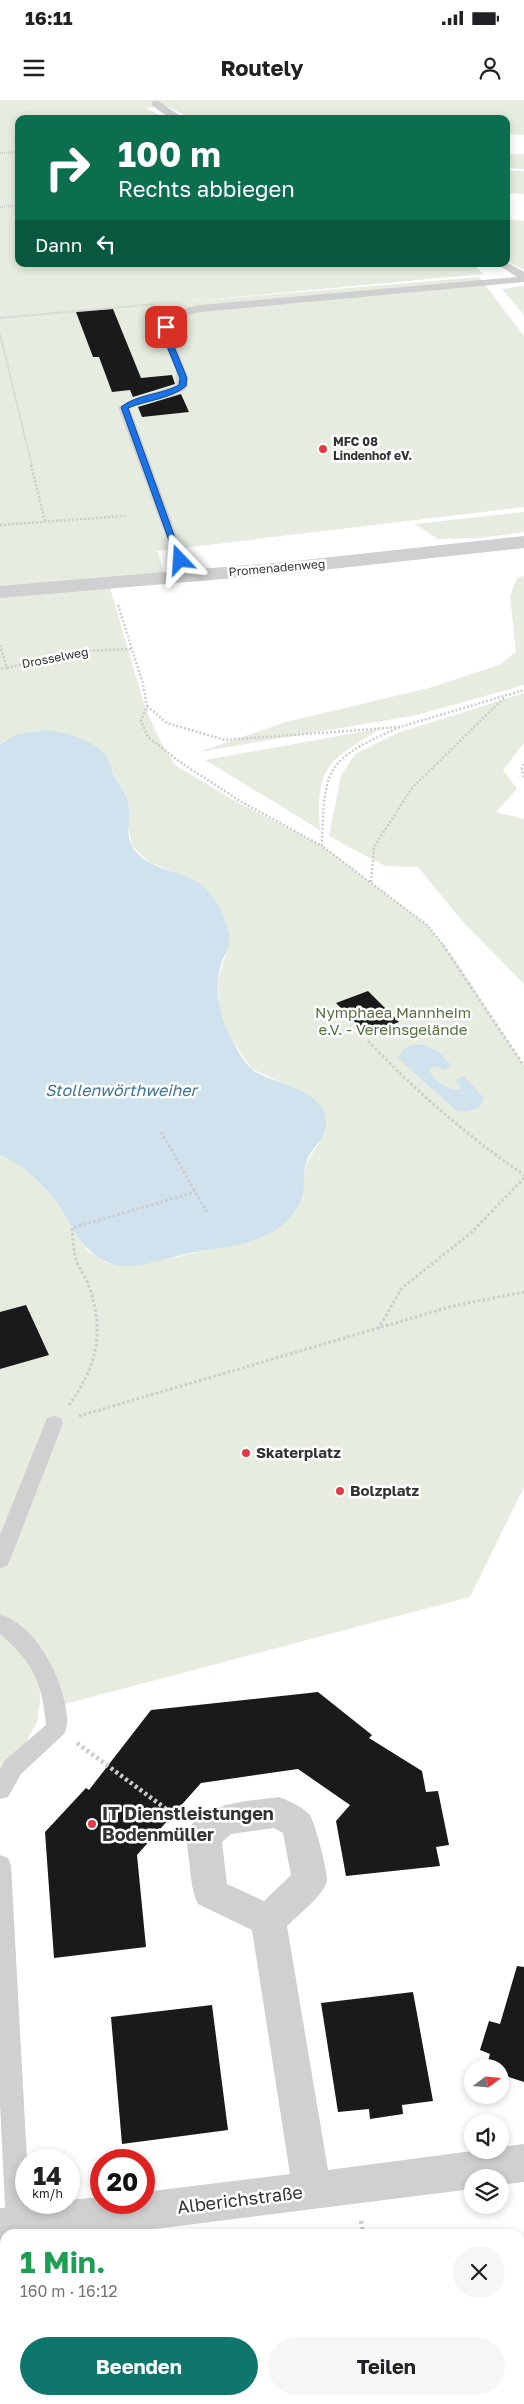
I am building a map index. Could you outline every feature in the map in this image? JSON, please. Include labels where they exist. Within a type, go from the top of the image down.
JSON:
[{"type":"street","name":"Promenadenweg","points":[[0,592],[305,566],[524,542]]},
{"type":"street","points":[[279,1812],[298,1825],[310,1880],[268,1920],[210,1893],[204,1836],[223,1820],[279,1812]]},
{"type":"street","name":"Alberichstraße","points":[[268,1920],[312,2192]]},
{"type":"street","name":"Alberichstraße","points":[[6,2228],[312,2192],[524,2163]]},
{"type":"lane","points":[[155,103],[172,115]]},
{"type":"lane","points":[[507,267],[524,277]]},
{"type":"lane","points":[[186,577],[124,407],[140,400],[171,392],[183,386],[181,370],[165,332],[174,317],[192,310],[217,307],[524,277]]},
{"type":"lane","points":[[0,1560],[54,1423]]},
{"type":"lane","points":[[0,1622],[32,1650],[48,1675],[55,1703],[57,1728],[6,1768],[0,1790]]},
{"type":"lane","points":[[0,1865],[6,2228]]},
{"type":"path","points":[[0,153],[15,152]]},
{"type":"path","points":[[0,207],[15,206]]},
{"type":"path","points":[[0,334],[45,521]]},
{"type":"path","points":[[0,526],[125,516]]},
{"type":"path","points":[[111,583],[133,648],[147,706],[167,723],[225,740],[400,727]]},
{"type":"path","name":"Drosselweg","points":[[0,645],[7,668]]},
{"type":"path","name":"Drosselweg","points":[[0,669],[77,651],[133,648]]},
{"type":"path","points":[[322,846],[328,782],[339,760],[368,742],[400,727],[524,690]]},
{"type":"path","points":[[371,882],[374,848],[412,788],[505,697]]},
{"type":"path","points":[[147,706],[140,721],[148,737],[180,762],[240,801],[322,846],[427,925],[453,957],[524,1066]]},
{"type":"path","points":[[524,764],[522,768],[524,779]]},
{"type":"path","points":[[368,1041],[413,1088],[524,1177],[472,1232],[402,1288],[378,1330]]},
{"type":"path","points":[[161,1132],[208,1214]]},
{"type":"path","points":[[54,1423],[81,1390],[92,1371],[96,1352],[97,1328],[94,1305],[88,1284],[75,1255],[72,1228],[195,1192]]},
{"type":"path","points":[[54,1423],[378,1330],[453,1306],[524,1292]]},
{"type":"path","points":[[57,1728],[204,1836]]},
{"type":"green space","name":"Nymphaea Mannheim e.V. - Vereinsgelände","points":[[0,100],[524,100],[524,135],[510,134],[510,115],[186,115],[165,106],[146,108],[159,115],[15,115],[15,267],[476,267],[484,274],[181,302],[479,277],[524,336],[524,507],[157,551],[165,575],[108,581],[145,707],[161,743],[175,765],[237,802],[322,846],[427,925],[453,957],[524,1066],[524,1487],[470,1597],[65,1704],[39,1675],[40,1703],[37,1722],[0,1789],[0,1155],[19,1164],[37,1178],[53,1197],[88,1251],[106,1263],[126,1266],[149,1263],[222,1247],[304,1178],[306,1164],[326,1131],[326,1117],[310,1096],[252,1069],[230,1037],[219,1008],[218,980],[226,953],[229,931],[218,906],[199,882],[149,862],[132,846],[128,826],[130,816],[126,796],[110,768],[108,759],[102,752],[92,745],[59,732],[4,741],[0,744]]},
{"type":"green space","points":[[510,154],[524,154],[524,169],[510,168]]},
{"type":"green space","points":[[510,171],[524,171],[524,194],[510,193]]},
{"type":"green space","points":[[510,219],[524,221],[524,270],[510,263]]},
{"type":"green space","points":[[524,286],[524,315],[502,289]]},
{"type":"green space","points":[[524,512],[524,532],[480,538],[438,539],[415,524]]},
{"type":"green space","points":[[524,576],[524,685],[417,715],[199,752],[286,722],[429,688],[499,665],[516,652],[510,596],[517,578]]},
{"type":"green space","points":[[524,693],[524,743],[503,770],[517,789],[496,812],[524,819],[524,984],[463,922],[418,867],[385,866],[329,836],[341,776],[355,754],[397,733]]},
{"type":"green space","points":[[382,728],[350,748],[330,766],[320,791],[320,830],[205,760]]},
{"type":"water","name":"Stollenwörthweiher","points":[[44,730],[87,741],[101,751],[107,757],[114,776],[127,798],[129,807],[129,837],[132,846],[138,854],[153,865],[198,882],[213,897],[224,918],[230,937],[219,974],[218,993],[221,1012],[231,1038],[250,1068],[263,1076],[307,1094],[316,1100],[322,1109],[326,1119],[325,1132],[308,1157],[301,1199],[295,1212],[280,1227],[269,1234],[249,1242],[186,1254],[142,1265],[112,1264],[100,1259],[90,1251],[40,1182],[21,1167],[0,1155],[0,744],[16,735]]},
{"type":"water","points":[[425,1045],[440,1053],[452,1066],[445,1070],[439,1067],[431,1067],[429,1071],[435,1078],[446,1087],[460,1089],[455,1080],[464,1076],[484,1098],[480,1107],[467,1112],[456,1110],[398,1058],[406,1048]]},
{"type":"building","points":[[113,309],[141,378],[172,375],[175,384],[133,397],[130,390],[112,392],[99,357],[93,357],[76,312]]},
{"type":"building","points":[[181,394],[189,412],[142,417],[138,407]]},
{"type":"building","points":[[368,991],[399,1022],[367,1034],[336,1003]]},
{"type":"building","points":[[26,1305],[49,1355],[0,1369],[0,1312]]},
{"type":"building","points":[[318,1692],[372,1735],[369,1738],[422,1771],[426,1792],[438,1791],[449,1845],[436,1847],[440,1866],[346,1876],[336,1821],[350,1805],[298,1769],[201,1783],[137,1855],[146,1947],[54,1958],[45,1832],[86,1788],[89,1790],[151,1710]]},
{"type":"building","points":[[517,1966],[524,1967],[524,2082],[509,2077],[509,2059],[489,2059],[490,2054],[480,2050],[489,2021],[500,2024]]},
{"type":"building","points":[[413,1992],[433,2101],[402,2105],[403,2114],[370,2119],[369,2109],[338,2112],[321,2003]]},
{"type":"building","points":[[212,2005],[228,2130],[122,2144],[111,2017]]},
{"type":"place","name":"MFC 08 Lindenhof eV.","points":[[323,449]]},
{"type":"place","name":"Skaterplatz","points":[[246,1453]]},
{"type":"place","name":"Bolzplatz","points":[[340,1491]]},
{"type":"place","name":"IT Dienstleistungen Bodenmüller","points":[[92,1824]]},
{"type":"route","points":[[166,327],[165,332],[184,378],[183,386],[180,389],[136,401],[124,407],[180,560]]}]
